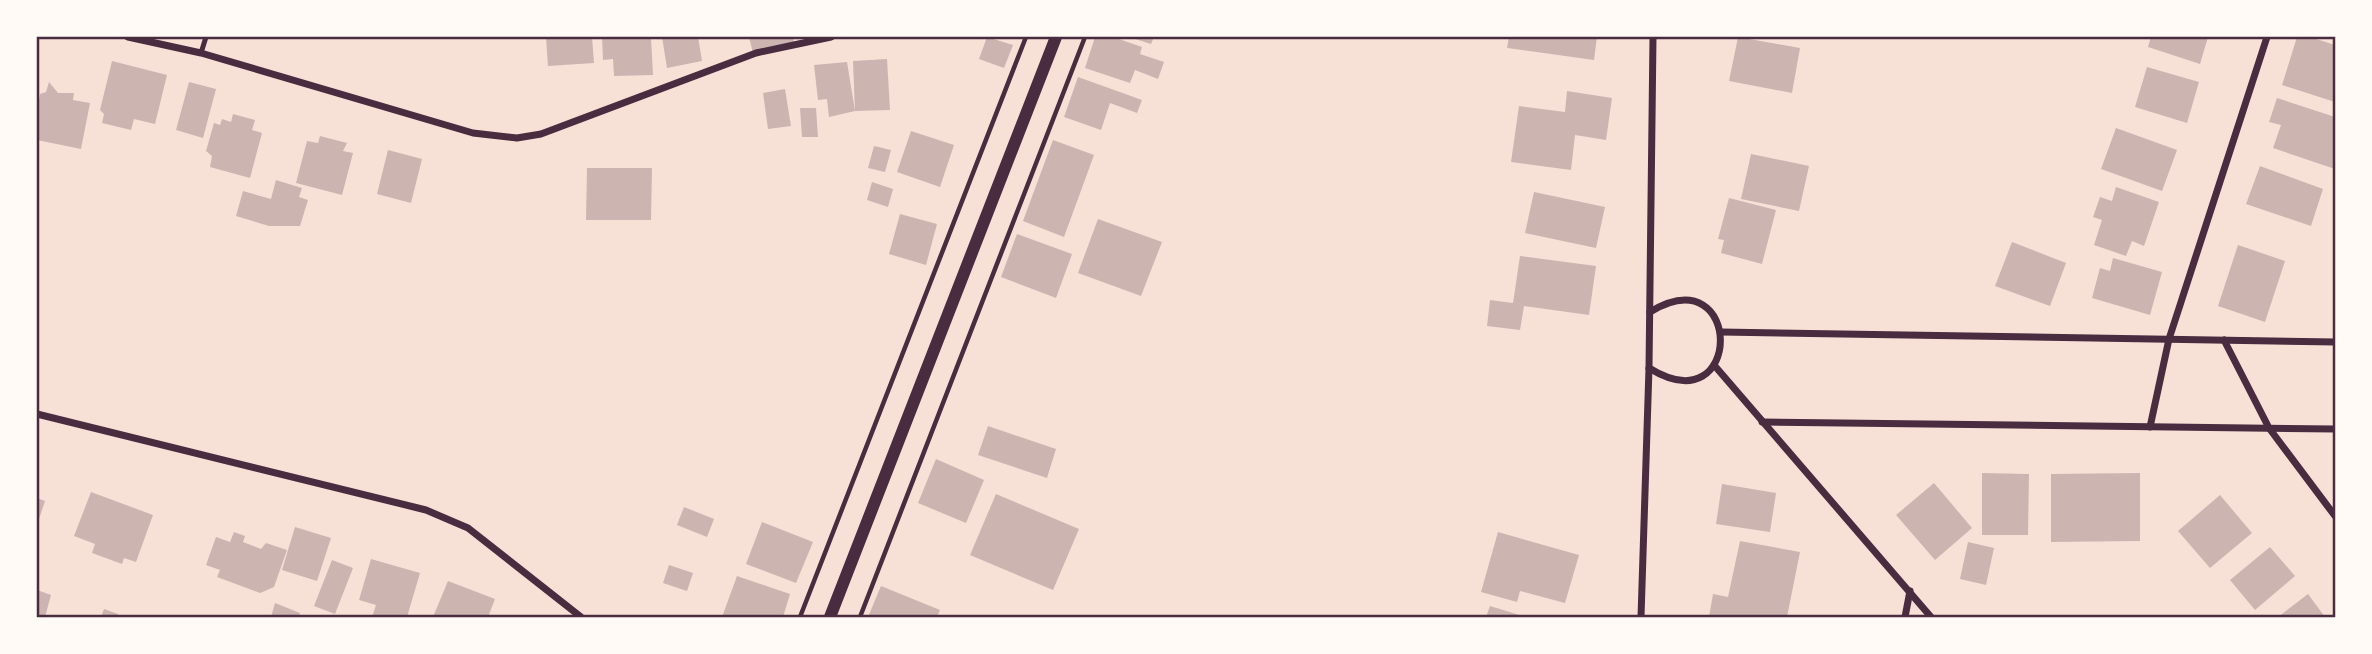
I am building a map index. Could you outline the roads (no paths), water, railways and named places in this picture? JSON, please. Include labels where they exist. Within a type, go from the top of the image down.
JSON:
[{"type":"street","points":[[128,37],[201,53],[473,133],[517,138],[541,134],[756,53],[831,37]]},
{"type":"street","points":[[830,617],[1056,37]]},
{"type":"street","points":[[1641,617],[1649,368],[1653,37]]},
{"type":"street","points":[[2150,427],[2169,339],[2267,37]]},
{"type":"street","points":[[1649,368],[1670,381],[1695,380],[1714,365],[1722,349],[1721,331],[1711,312],[1692,300],[1669,301],[1650,312]]},
{"type":"street","points":[[1721,331],[2335,342]]},
{"type":"street","points":[[2224,340],[2269,428],[2335,516]]},
{"type":"street","points":[[1714,365],[1931,617]]},
{"type":"street","points":[[37,414],[426,510],[468,528],[581,617]]},
{"type":"street","points":[[1762,422],[2335,429]]},
{"type":"street","points":[[1906,617],[1910,592]]},
{"type":"lane","points":[[201,53],[206,37]]}]
